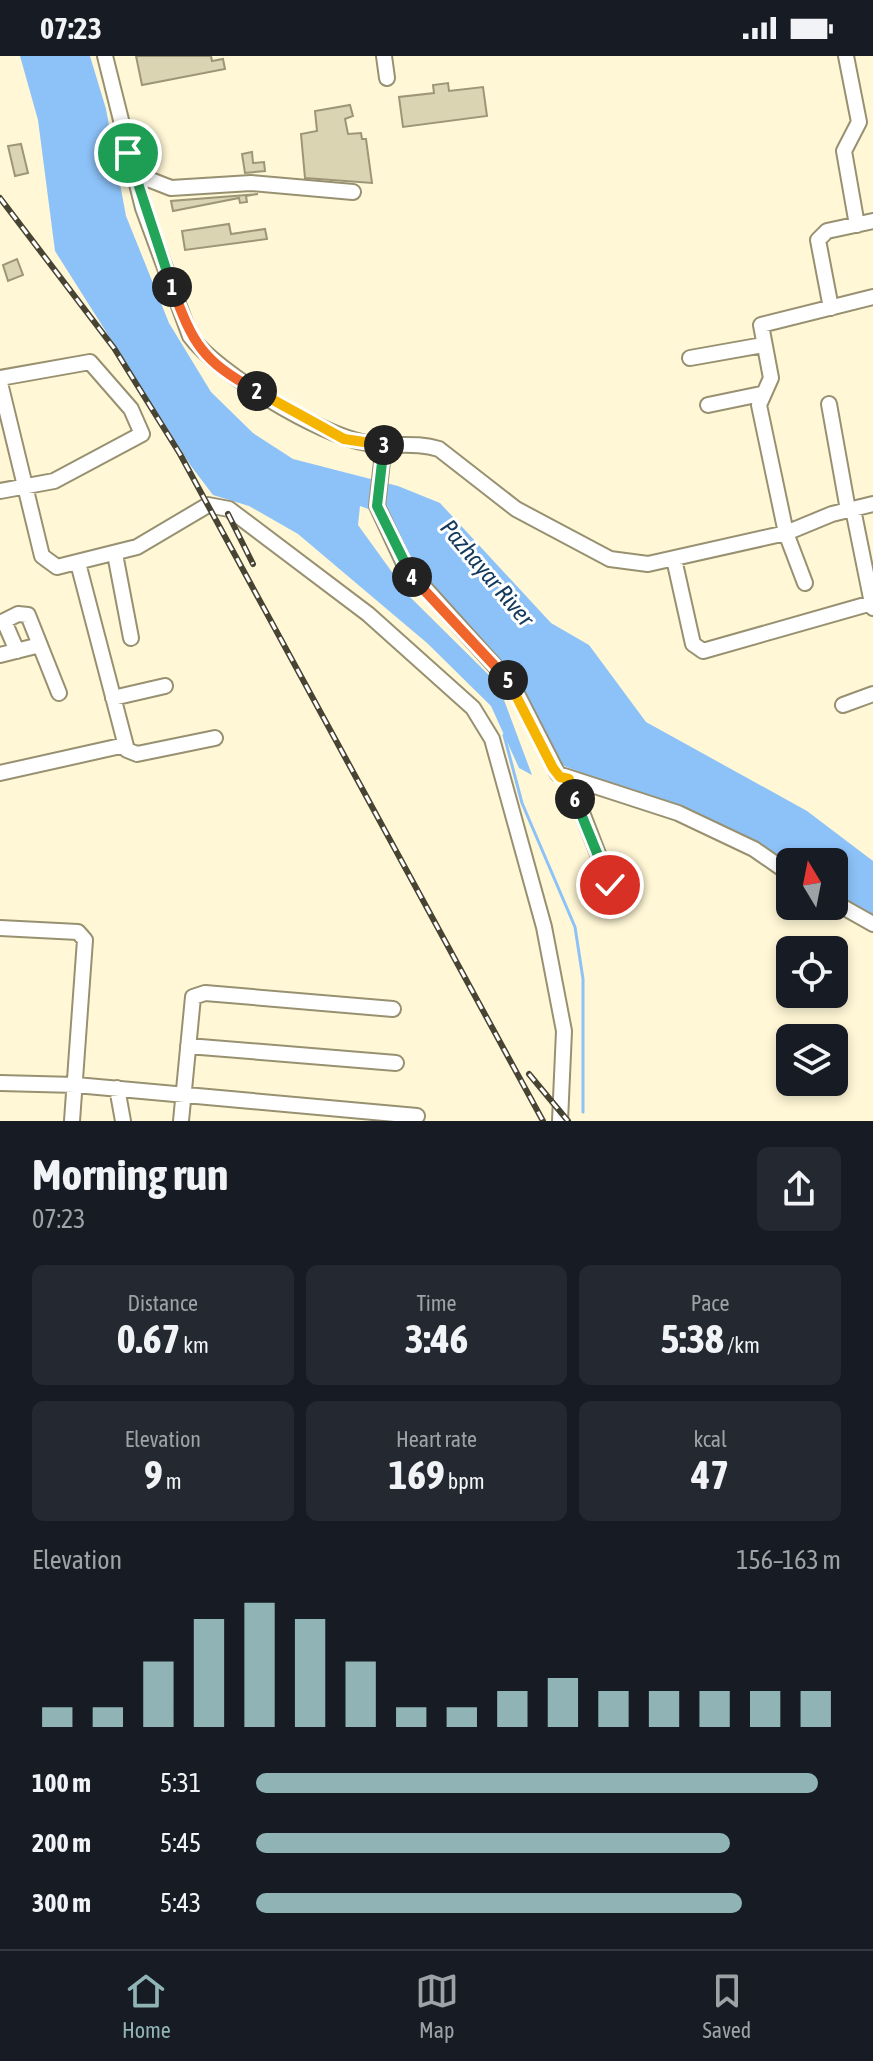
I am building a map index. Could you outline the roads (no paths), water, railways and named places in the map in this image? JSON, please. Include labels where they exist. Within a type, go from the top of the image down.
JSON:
[{"type":"street","points":[[105,56],[128,153],[190,336],[202,353],[249,387],[344,439],[384,444],[424,444],[439,449],[516,509],[610,559],[648,564],[674,559],[786,533],[850,509],[873,504]]},
{"type":"street","points":[[384,56],[387,78]]},
{"type":"street","points":[[846,56],[859,122],[844,151],[857,225]]},
{"type":"street","points":[[128,153],[148,179],[171,188],[251,183],[353,192]]},
{"type":"street","points":[[831,308],[818,240],[827,231],[873,221]]},
{"type":"street","points":[[805,583],[786,533],[759,405],[761,394],[771,378],[760,330],[764,323],[873,297]]},
{"type":"street","points":[[690,358],[763,345]]},
{"type":"street","points":[[0,491],[23,488],[54,481],[140,438],[142,430],[131,409],[90,362],[0,380],[23,488],[45,561],[57,567],[115,554],[137,547],[208,505],[229,509],[368,614],[473,708],[492,739],[544,927],[564,1031],[560,1121]]},
{"type":"street","points":[[708,405],[761,394]]},
{"type":"street","points":[[674,559],[697,650],[872,606],[829,404]]},
{"type":"street","points":[[384,444],[377,506],[405,566],[513,686],[560,777],[580,779],[678,813],[754,849],[776,864]]},
{"type":"street","points":[[115,554],[131,638]]},
{"type":"street","points":[[78,563],[127,750],[137,754],[215,738]]},
{"type":"street","points":[[17,651],[2,622],[18,614],[28,615],[59,693]]},
{"type":"street","points":[[0,655],[40,645]]},
{"type":"street","points":[[113,698],[165,686]]},
{"type":"street","points":[[843,705],[873,694]]},
{"type":"street","points":[[0,773],[125,745]]},
{"type":"street","points":[[569,779],[612,890]]},
{"type":"street","points":[[848,910],[873,924]]},
{"type":"street","points":[[0,928],[78,932],[85,940],[72,1121]]},
{"type":"street","points":[[181,1121],[191,1001],[205,993],[393,1009]]},
{"type":"street","points":[[188,1046],[396,1063]]},
{"type":"street","points":[[0,1083],[117,1088],[417,1116]]},
{"type":"street","points":[[117,1088],[123,1121]]},
{"type":"street","points":[[279,1121],[280,1104]]},
{"type":"water","name":"Pazhayar River","points":[[20,56],[90,56],[106,109],[126,216],[169,323],[211,392],[253,433],[293,459],[398,486],[440,503],[551,623],[589,645],[646,722],[807,811],[873,861],[873,917],[848,902],[848,848],[776,848],[776,861],[653,800],[543,758],[516,698],[406,579],[388,548],[374,511],[360,506],[358,525],[410,597],[498,684],[532,775],[519,768],[491,706],[427,643],[298,534],[249,506],[213,495],[191,466],[55,251],[38,120]]},
{"type":"waterway","points":[[504,735],[522,803],[575,927],[583,979],[583,1112]]},
{"type":"railway","points":[[0,198],[114,348],[180,454],[543,1121]]},
{"type":"railway","points":[[228,514],[253,564]]},
{"type":"railway","points":[[529,1074],[568,1121]]}]
